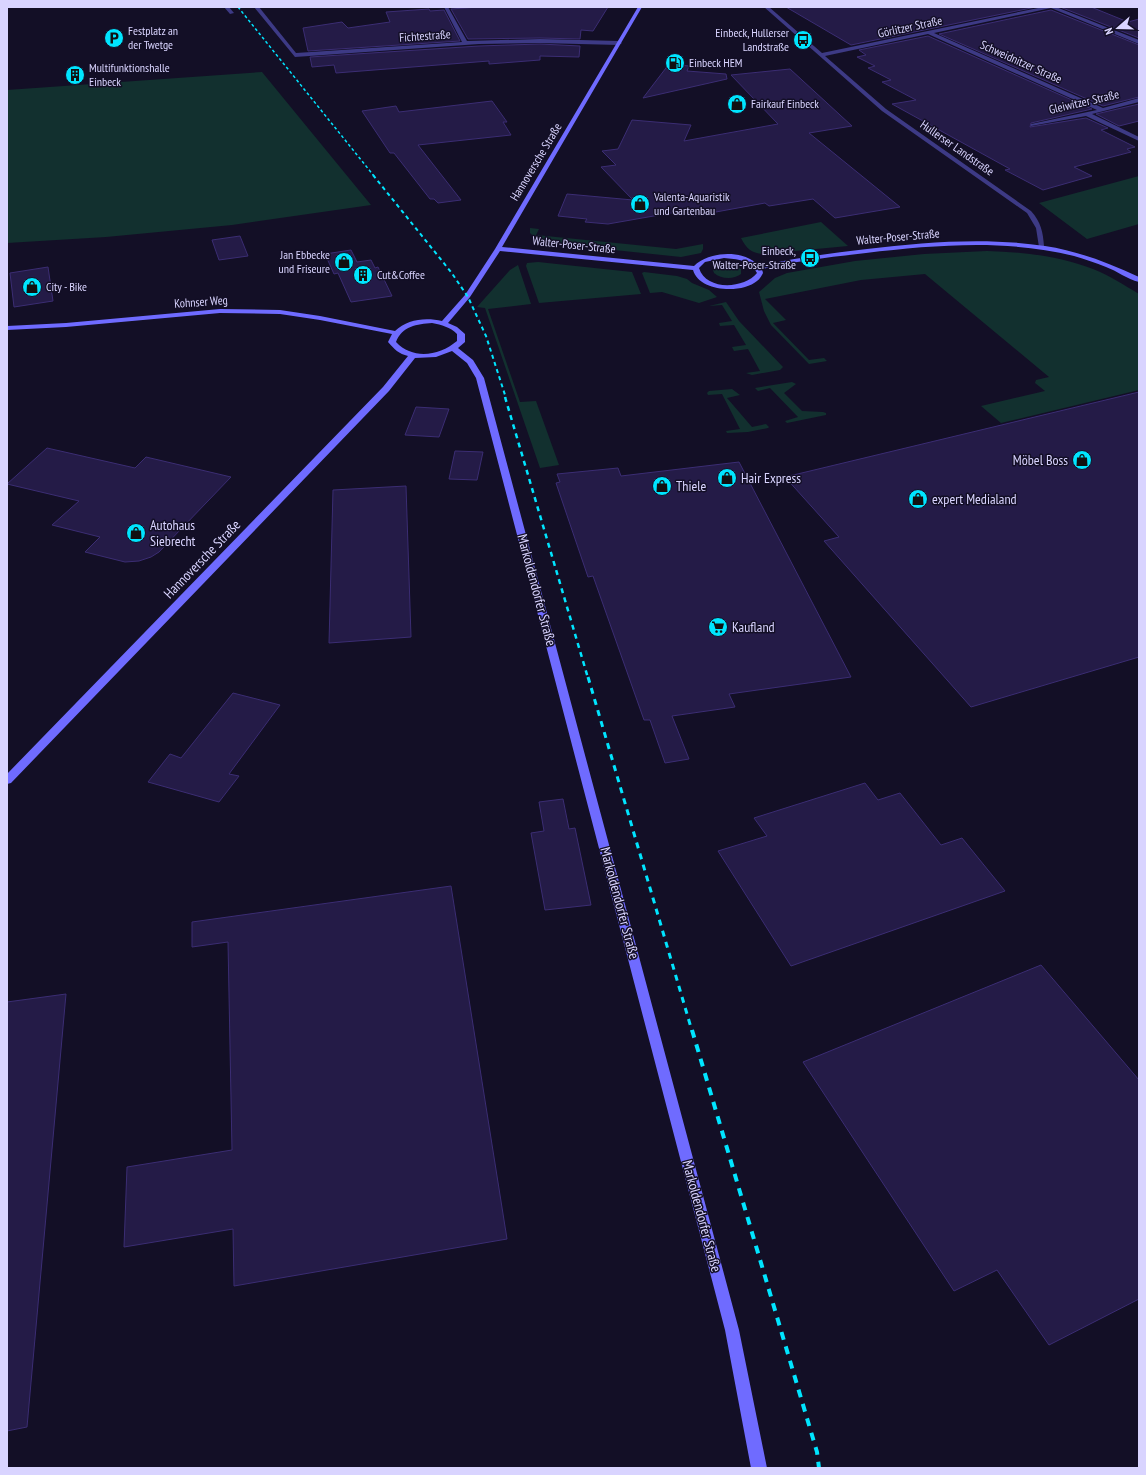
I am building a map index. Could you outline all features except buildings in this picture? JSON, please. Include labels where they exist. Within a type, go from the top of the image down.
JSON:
[{"type":"main road","name":"Hannoversche Straße","points":[[444,323],[468,296],[498,249],[640,7]]},
{"type":"main road","name":"Walter-Poser-Straße","points":[[759,268],[810,258],[930,244],[994,242],[1041,246]]},
{"type":"main road","points":[[1041,246],[1096,260],[1139,280]]},
{"type":"main road","name":"Walter-Poser-Straße","points":[[498,249],[696,268]]},
{"type":"main road","points":[[724,256],[741,258],[759,268],[760,273],[758,278],[753,282],[734,287],[713,284],[705,281],[696,273],[696,268],[702,261],[724,256]]},
{"type":"main road","name":"Kohnser Weg","points":[[7,328],[66,325],[220,310],[280,312],[320,318],[395,333]]},
{"type":"main road","points":[[419,322],[444,323],[455,328],[461,334],[461,342],[454,349],[435,355],[413,355],[403,352],[395,347],[392,342],[395,333],[407,325],[419,322]]},
{"type":"main road","name":"Markoldendorfer Straße","points":[[454,349],[470,362],[480,378],[561,679],[732,1330],[759,1468]]},
{"type":"main road","name":"Hannoversche Straße","points":[[7,780],[380,395],[400,374],[413,355]]},
{"type":"street","points":[[226,7],[232,13]]},
{"type":"street","name":"Fichtestraße","points":[[256,7],[295,55],[465,43],[540,41],[619,43]]},
{"type":"street","points":[[446,7],[465,43]]},
{"type":"street","name":"Hullerser Landstraße","points":[[766,7],[884,110],[1029,212],[1036,220],[1040,229],[1041,246]]},
{"type":"street","points":[[1051,7],[1139,42]]},
{"type":"street","name":"Görlitzer Straße","points":[[821,55],[1051,7]]},
{"type":"street","name":"Schweidnitzer Straße","points":[[930,33],[1103,110]]},
{"type":"street","name":"Gleiwitzer Straße","points":[[1034,124],[1087,114],[1139,100]]},
{"type":"street","points":[[1087,114],[1139,139]]},
{"type":"green space","points":[[262,72],[371,205],[232,225],[106,237],[7,243],[7,90]]},
{"type":"green space","points":[[1139,176],[1139,224],[1087,239],[1039,203]]},
{"type":"green space","points":[[821,222],[848,246],[763,254],[749,249],[741,238]]},
{"type":"green space","points":[[530,228],[539,229],[536,235],[676,249],[703,244],[703,249],[701,253],[681,257],[557,244],[538,240],[530,233]]},
{"type":"green space","points":[[987,251],[1014,252],[1067,261],[1099,271],[1139,294],[1139,390],[1001,423],[981,406],[1045,391],[1035,383],[1036,380],[1049,377],[925,274],[861,280],[765,299],[786,320],[773,323],[809,360],[824,358],[827,361],[809,364],[771,325],[764,311],[759,292],[775,278],[787,273],[855,261],[924,254]]},
{"type":"green space","points":[[538,262],[632,272],[641,294],[539,303],[526,266],[527,263]]},
{"type":"green space","points":[[730,264],[741,269],[741,274],[727,278],[720,277],[714,273],[713,270],[717,266]]},
{"type":"green space","points":[[518,265],[531,304],[488,309],[520,402],[536,401],[559,465],[540,468],[485,308],[477,307],[510,270]]},
{"type":"green space","points":[[642,273],[677,276],[687,279],[692,283],[709,290],[717,297],[699,303],[662,292],[650,293]]},
{"type":"green space","points":[[726,302],[739,321],[783,367],[780,370],[752,375],[746,373],[760,371],[748,349],[734,351],[732,347],[746,345],[734,325],[720,326],[719,323],[732,321],[722,305],[709,306]]},
{"type":"green space","points":[[792,382],[796,384],[784,393],[802,411],[823,412],[826,413],[826,415],[787,423],[785,421],[798,417],[770,388],[758,391],[755,388]]},
{"type":"green space","points":[[732,389],[740,395],[727,398],[752,427],[766,424],[769,427],[768,428],[748,432],[727,433],[726,431],[740,429],[722,394],[708,395],[707,393],[709,391]]},
{"type":"railway","points":[[238,7],[374,176]]},
{"type":"railway","points":[[373,175],[451,272],[468,297],[486,336],[506,398]]},
{"type":"railway","points":[[505,397],[588,678]]},
{"type":"railway","points":[[588,677],[692,1031]]},
{"type":"railway","points":[[692,1030],[817,1452],[819,1468]]},
{"type":"place","name":"Festplatz an der Twetge","points":[[114,38]]},
{"type":"place","name":"Einbeck, Hullerser Landstraße","points":[[803,40]]},
{"type":"place","name":"Einbeck HEM","points":[[675,63]]},
{"type":"place","name":"Multifunktionshalle Einbeck","points":[[75,75]]},
{"type":"place","name":"Fairkauf Einbeck","points":[[737,104]]},
{"type":"place","name":"Valenta-Aquaristik und Gartenbau","points":[[640,204]]},
{"type":"place","name":"Einbeck, Walter-Poser-Straße","points":[[810,258]]},
{"type":"place","name":"Jan Ebbecke und Friseure","points":[[344,262]]},
{"type":"place","name":"Cut&Coffee","points":[[363,275]]},
{"type":"place","name":"City - Bike","points":[[32,287]]},
{"type":"place","name":"Möbel Boss","points":[[1082,460]]},
{"type":"place","name":"Hair Express","points":[[727,478]]},
{"type":"place","name":"Thiele","points":[[662,486]]},
{"type":"place","name":"expert Medialand","points":[[918,499]]},
{"type":"place","name":"Autohaus Siebrecht","points":[[136,533]]},
{"type":"place","name":"Kaufland","points":[[718,627]]}]
